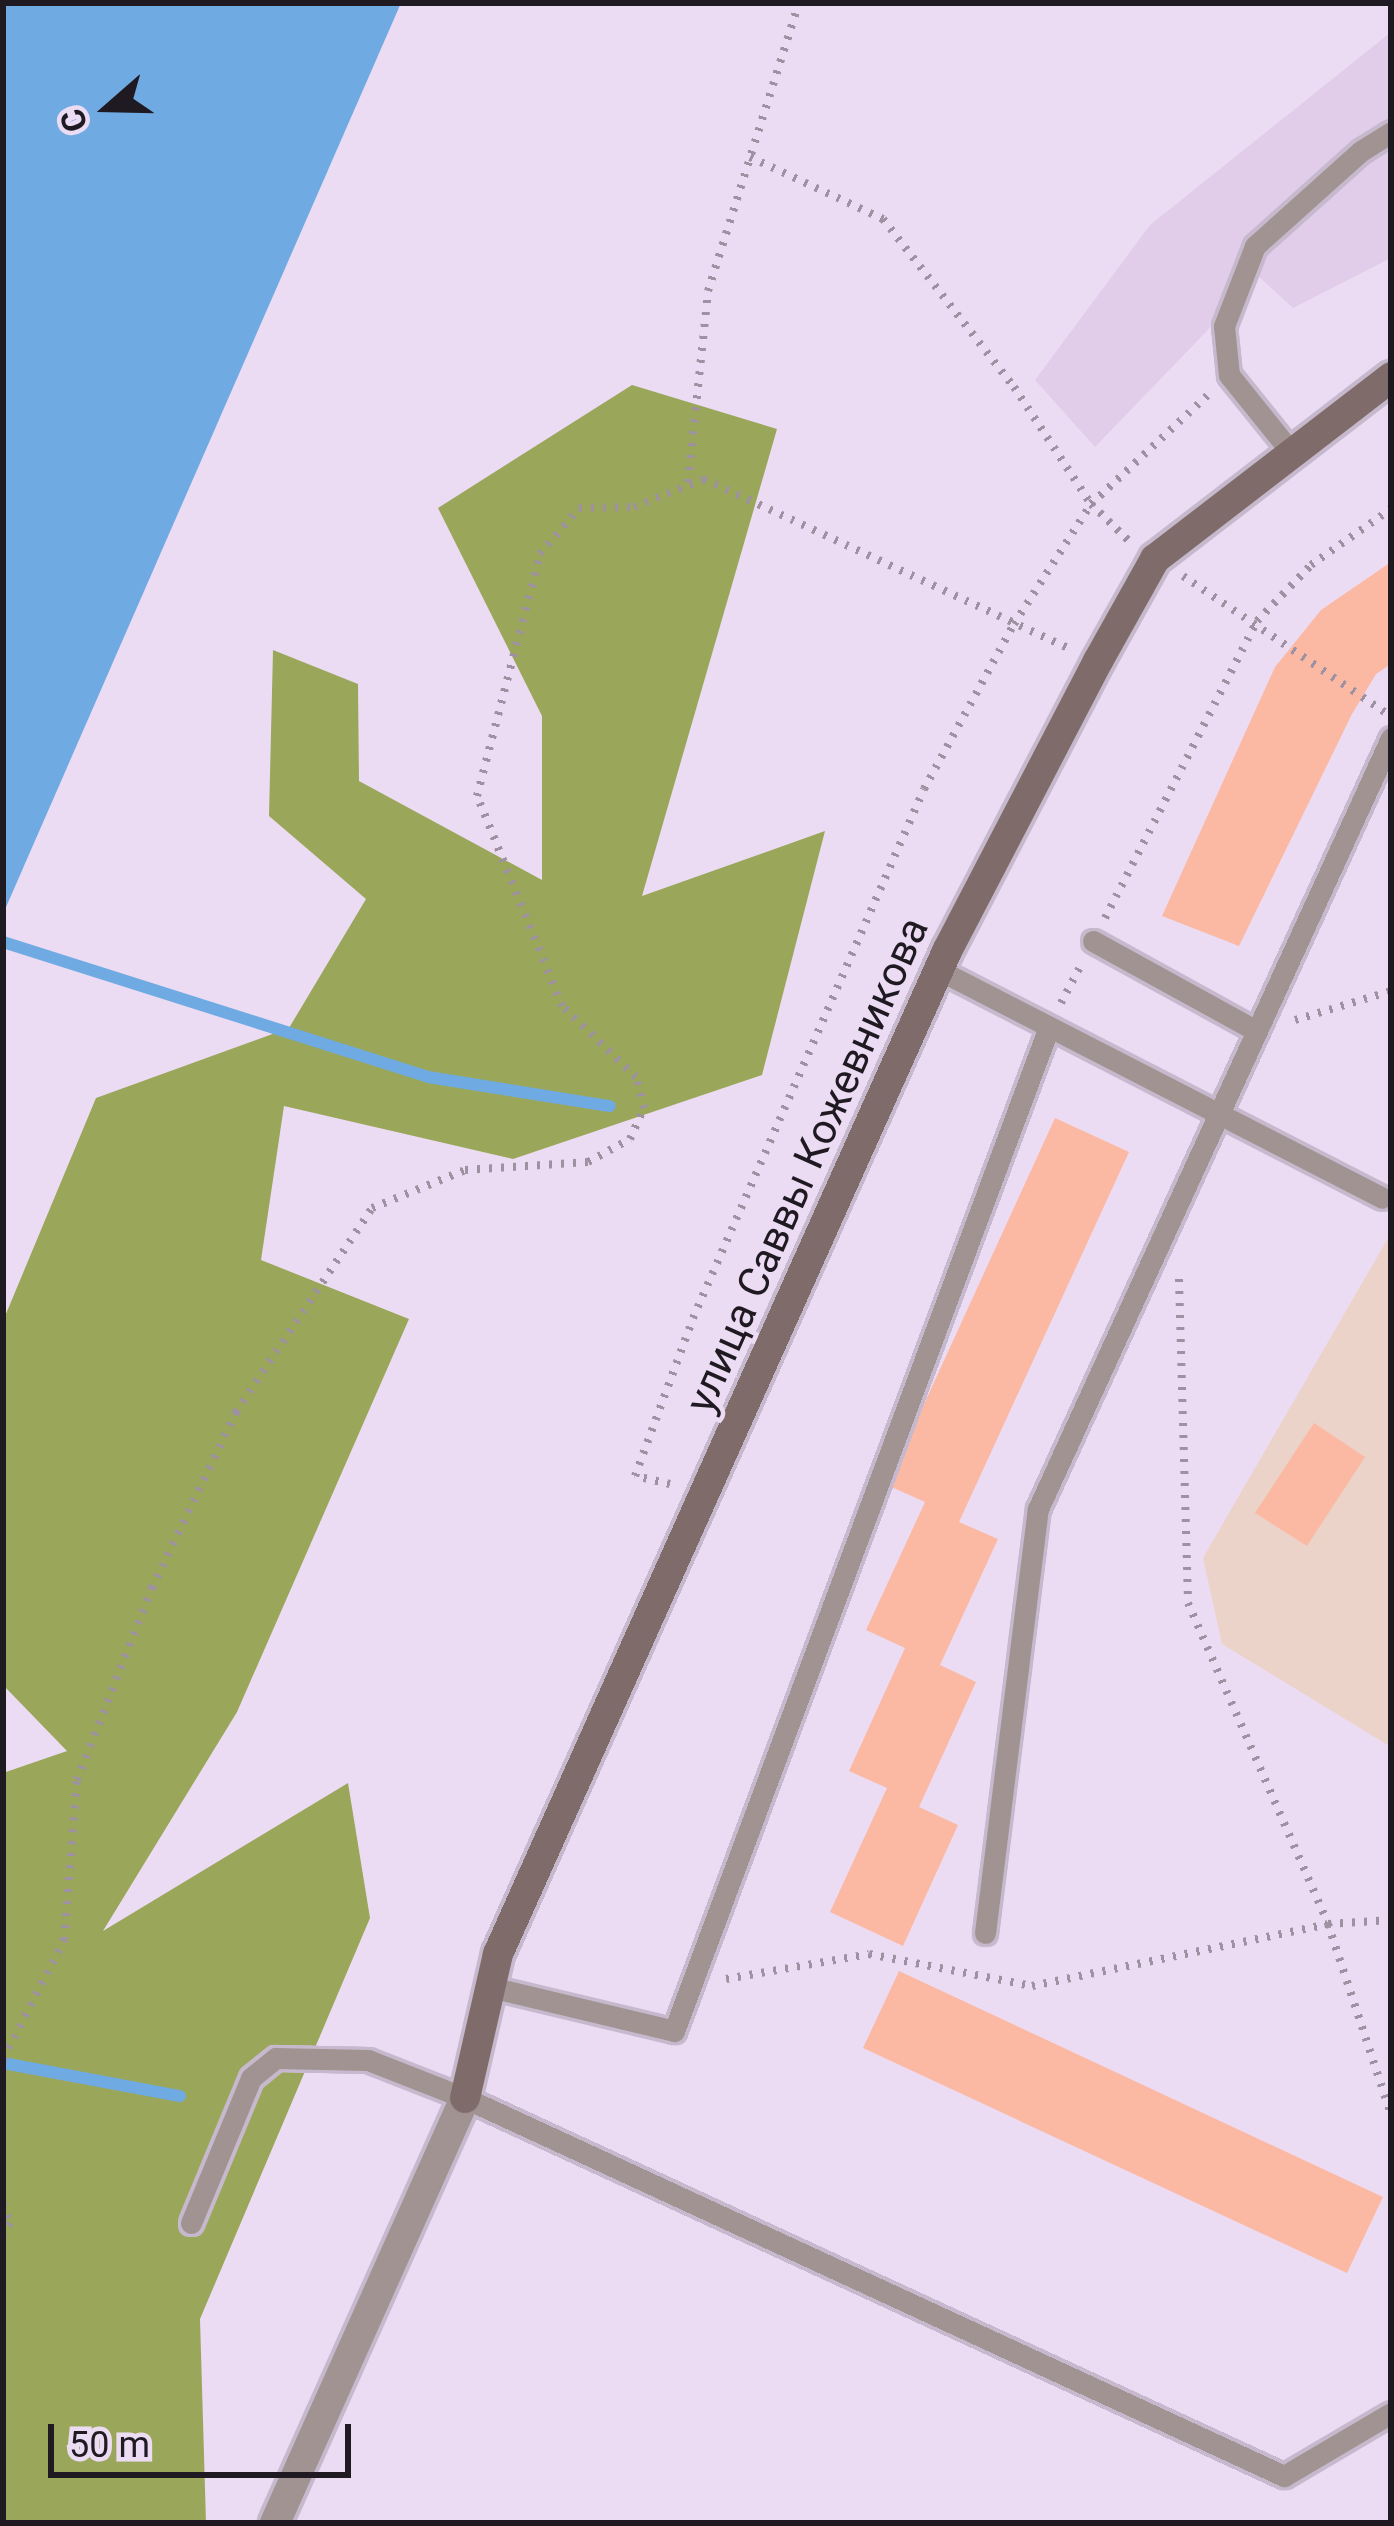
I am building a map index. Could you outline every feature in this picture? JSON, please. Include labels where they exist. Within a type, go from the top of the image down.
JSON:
[{"type":"street","name":"улица Саввы Кожевникова","points":[[465,2098],[498,1954],[939,970],[1098,661],[1155,559],[1391,377]]},
{"type":"street","points":[[275,2523],[465,2098]]},
{"type":"lane","points":[[1292,452],[1229,375],[1225,326],[1255,246],[1360,151],[1391,132]]},
{"type":"lane","points":[[986,1933],[1038,1509],[1391,739]]},
{"type":"lane","points":[[1093,940],[1257,1031]]},
{"type":"lane","points":[[939,970],[1382,1198]]},
{"type":"lane","points":[[490,1988],[674,2031],[1049,1027]]},
{"type":"lane","points":[[191,2223],[251,2078],[276,2058],[368,2060],[465,2098],[1284,2476],[1391,2413]]},
{"type":"path","points":[[688,482],[708,290],[799,3]]},
{"type":"path","points":[[750,157],[883,219],[1014,387],[1091,505],[1119,534],[1258,621],[1391,716]]},
{"type":"path","points":[[704,1493],[635,1476],[693,1318],[924,789],[1014,623],[1091,505],[1229,375]]},
{"type":"path","points":[[3,2060],[64,1940],[77,1780],[152,1588],[236,1412],[372,1208],[465,1170],[588,1162],[630,1139],[644,1108],[636,1077],[562,1006],[477,796],[540,554],[579,508],[634,507],[704,479],[1098,661]]},
{"type":"path","points":[[1049,1027],[1258,621],[1311,566],[1391,509]]},
{"type":"path","points":[[1257,1031],[1391,991]]},
{"type":"path","points":[[1174,1212],[1188,1603],[1328,1924],[1391,2114]]},
{"type":"path","points":[[691,1985],[869,1954],[1032,1986],[1328,1924],[1391,1920]]},
{"type":"path","points":[[3,2204],[10,2223],[3,2235]]},
{"type":"shaded area","points":[[1391,32],[1391,258],[1293,308],[1259,277],[1095,447],[1035,380],[1150,225]]},
{"type":"shaded area","points":[[1391,1233],[1391,1747],[1222,1644],[1203,1558]]},
{"type":"green space","points":[[632,385],[777,429],[642,896],[825,831],[762,1075],[513,1159],[284,1106],[261,1260],[409,1319],[237,1712],[103,1931],[348,1783],[370,1918],[200,2319],[206,2523],[3,2523],[3,1773],[67,1751],[3,1685],[3,1321],[96,1098],[289,1028],[366,899],[269,816],[273,650],[358,684],[359,781],[542,880],[542,716],[438,508]]},
{"type":"water","points":[[3,3],[401,3],[3,914]]},
{"type":"building","points":[[1391,562],[1391,664],[1376,674],[1352,714],[1239,946],[1162,916],[1275,667],[1321,610]]},
{"type":"building","points":[[1055,1118],[1129,1152],[959,1522],[998,1539],[940,1665],[976,1682],[919,1807],[958,1825],[903,1946],[830,1912],[887,1788],[849,1771],[905,1648],[866,1630],[925,1502],[887,1485]]},
{"type":"building","points":[[1314,1423],[1365,1457],[1307,1546],[1255,1513]]},
{"type":"building","points":[[899,1971],[1383,2197],[1347,2273],[863,2048]]},
{"type":"waterway","points":[[3,942],[428,1077],[610,1106]]},
{"type":"waterway","points":[[3,2063],[180,2096]]}]
